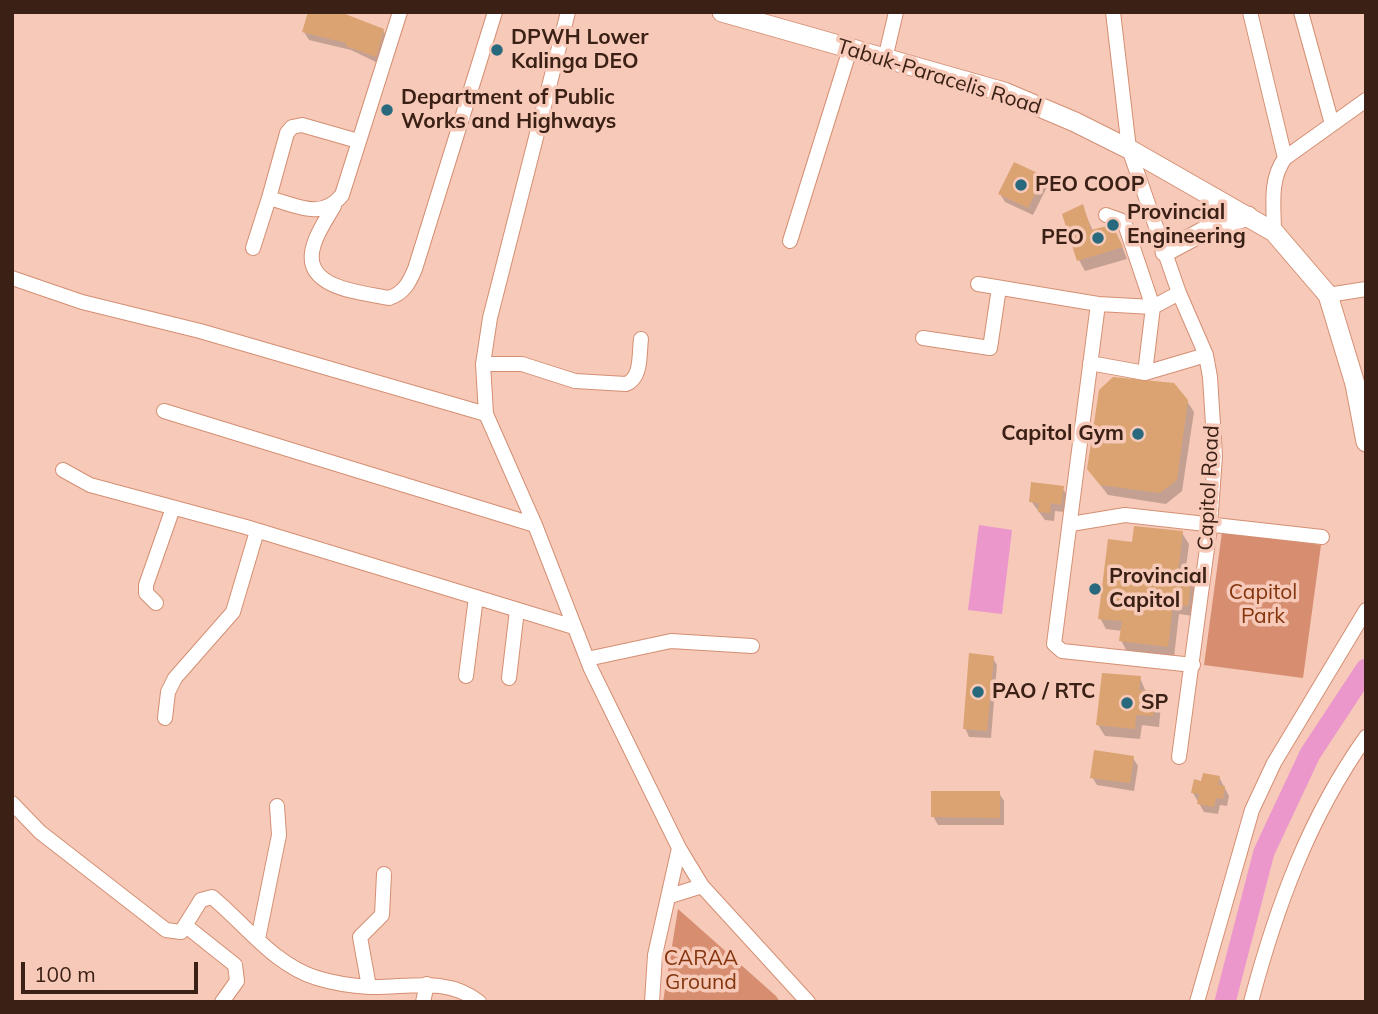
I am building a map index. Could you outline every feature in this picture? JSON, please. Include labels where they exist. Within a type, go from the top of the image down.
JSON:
[{"type":"main road","name":"Tabuk-Paracelis Road","points":[[722,12],[1003,92],[1075,122],[1129,149],[1274,232],[1328,295],[1355,384],[1366,442]]},
{"type":"main road","points":[[1165,252],[1204,230],[1248,216]]},
{"type":"street","points":[[400,12],[342,195],[313,245],[311,261],[318,274],[330,285],[389,298],[398,295],[407,286],[415,269],[495,12]]},
{"type":"street","points":[[568,12],[490,318],[483,364],[486,414],[535,525],[587,659],[679,848],[702,886],[808,1002]]},
{"type":"street","points":[[885,59],[896,12]]},
{"type":"street","name":"Capitol Road","points":[[1113,12],[1129,149],[1179,293],[1206,355],[1210,377],[1215,456],[1210,526],[1179,757]]},
{"type":"street","points":[[1250,12],[1285,158]]},
{"type":"street","points":[[1301,12],[1301,22],[1332,124]]},
{"type":"street","points":[[790,241],[850,49]]},
{"type":"street","points":[[1274,232],[1273,184],[1277,169],[1285,158],[1366,100]]},
{"type":"street","points":[[253,248],[287,133],[292,127],[302,125],[358,141]]},
{"type":"street","points":[[269,198],[316,211],[334,206]]},
{"type":"street","points":[[1105,215],[1120,220],[1126,227],[1153,307],[1145,373]]},
{"type":"street","points":[[12,278],[82,302],[212,334],[486,414]]},
{"type":"street","points":[[978,284],[1098,304],[1153,307],[1179,293]]},
{"type":"street","points":[[923,338],[990,348],[999,288]]},
{"type":"street","points":[[1328,295],[1366,289]]},
{"type":"street","points":[[1098,304],[1071,524],[1053,637],[1057,648],[1062,651],[1193,665]]},
{"type":"street","points":[[483,364],[522,364],[575,381],[626,384],[637,373],[641,339]]},
{"type":"street","points":[[1090,363],[1145,373],[1206,355]]},
{"type":"street","points":[[164,411],[535,525]]},
{"type":"street","points":[[63,470],[90,485],[257,531],[574,627]]},
{"type":"street","points":[[156,603],[146,593],[146,585],[173,508]]},
{"type":"street","points":[[1071,524],[1125,515],[1322,537]]},
{"type":"street","points":[[165,718],[168,692],[175,678],[233,612],[257,531]]},
{"type":"street","points":[[466,676],[468,636],[476,597]]},
{"type":"street","points":[[509,678],[517,610]]},
{"type":"street","points":[[1197,1002],[1252,810],[1273,763],[1366,610]]},
{"type":"street","points":[[587,659],[671,641],[752,646]]},
{"type":"street","points":[[1251,1002],[1293,868],[1344,768],[1366,737]]},
{"type":"street","points":[[12,803],[40,832],[166,930],[174,933],[186,926],[201,900],[212,897],[258,939],[301,971],[318,979],[369,987],[427,984],[456,990],[479,1002]]},
{"type":"street","points":[[258,939],[279,835],[277,806]]},
{"type":"street","points":[[652,1002],[655,955],[679,848]]},
{"type":"street","points":[[369,987],[360,937],[382,915],[384,874]]},
{"type":"street","points":[[670,896],[702,886]]},
{"type":"street","points":[[186,926],[238,970],[237,981],[222,1002]]},
{"type":"street","points":[[423,1002],[427,984]]},
{"type":"green space","name":"Capitol Park","points":[[1222,532],[1321,545],[1303,678],[1204,665]]},
{"type":"green space","name":"CARAA Ground","points":[[678,909],[776,996],[780,1002],[663,1002]]},
{"type":"shaded area","points":[[979,525],[1012,530],[1002,614],[968,610]]},
{"type":"building","points":[[308,12],[340,12],[384,29],[376,57],[346,46],[346,43],[302,32]]},
{"type":"building","name":"PEO COOP","points":[[1014,162],[1044,176],[1028,208],[998,194]]},
{"type":"building","name":"PEO","points":[[1083,204],[1091,230],[1107,226],[1114,228],[1123,247],[1077,261],[1062,214]]},
{"type":"building","name":"Capitol Gym","points":[[1113,377],[1174,383],[1188,400],[1177,480],[1160,493],[1100,485],[1087,469],[1099,390]]},
{"type":"building","points":[[1031,482],[1064,486],[1061,505],[1051,503],[1050,513],[1038,512],[1039,503],[1029,502]]},
{"type":"building","points":[[1134,526],[1183,531],[1178,572],[1192,574],[1188,606],[1173,604],[1168,647],[1119,641],[1122,621],[1098,619],[1108,539],[1132,542]]},
{"type":"building","name":"PAO / RTC","points":[[969,653],[994,656],[987,731],[963,729]]},
{"type":"building","name":"SP","points":[[1102,673],[1141,676],[1139,690],[1156,691],[1153,716],[1136,715],[1135,729],[1096,725]]},
{"type":"building","points":[[1094,750],[1134,756],[1130,783],[1090,778]]},
{"type":"building","points":[[1203,773],[1220,776],[1218,785],[1225,786],[1223,799],[1216,798],[1214,807],[1197,804],[1199,794],[1191,793],[1194,779],[1201,781]]},
{"type":"building","points":[[931,791],[1000,791],[1000,818],[931,817]]},
{"type":"waterway","points":[[1225,1002],[1264,852],[1310,754],[1366,669]]},
{"type":"place","name":"DPWH Lower Kalinga DEO","points":[[497,50]]},
{"type":"place","name":"Department of Public Works and Highways","points":[[387,110]]},
{"type":"place","name":"PEO COOP","points":[[1021,185]]},
{"type":"place","name":"Provincial Engineering","points":[[1113,225]]},
{"type":"place","name":"PEO","points":[[1098,238]]},
{"type":"place","name":"Capitol Gym","points":[[1138,434]]},
{"type":"place","name":"Provincial Capitol","points":[[1095,589]]},
{"type":"place","name":"PAO / RTC","points":[[978,692]]},
{"type":"place","name":"SP","points":[[1127,703]]}]
